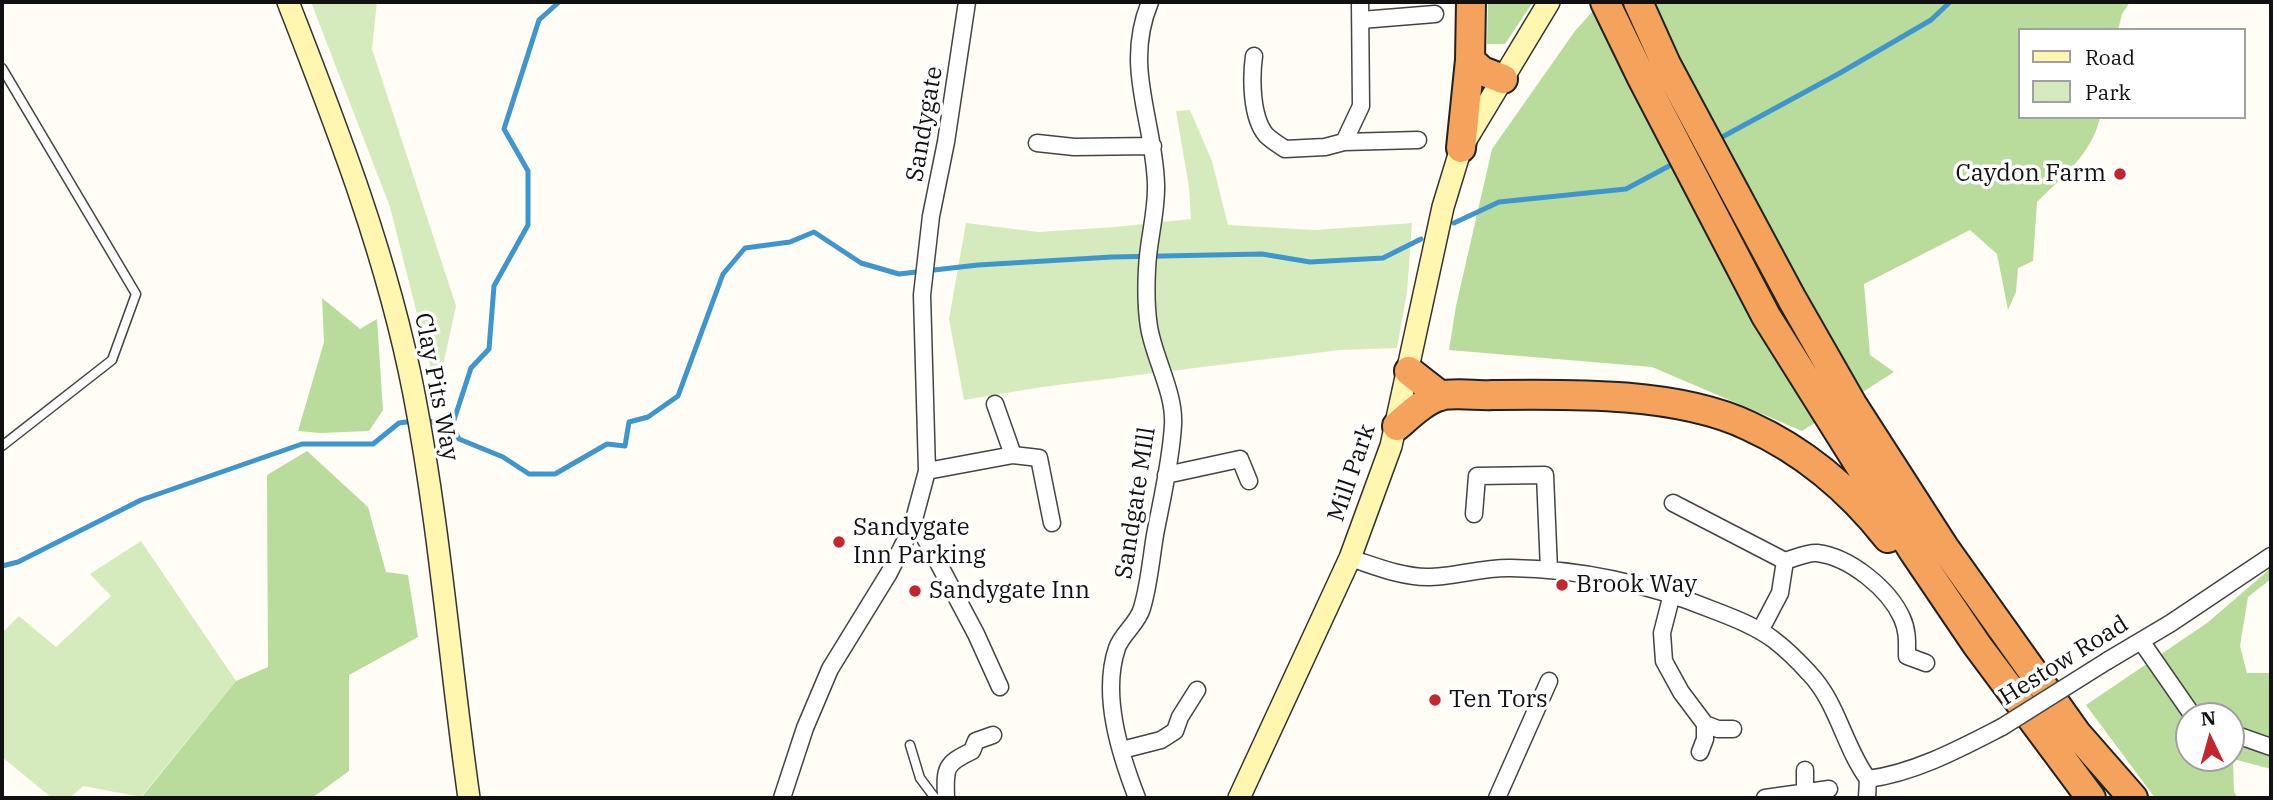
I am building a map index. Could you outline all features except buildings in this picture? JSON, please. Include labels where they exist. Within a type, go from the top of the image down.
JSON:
[{"type":"highway","points":[[1461,148],[1470,60],[1471,2]]},
{"type":"highway","points":[[1605,2],[1766,316],[1871,486],[1977,645],[2091,798]]},
{"type":"highway","points":[[1638,2],[1678,87],[1852,404],[1944,547],[2077,734],[2133,798]]},
{"type":"highway","points":[[1470,60],[1482,71],[1503,79]]},
{"type":"highway","points":[[1409,371],[1441,396]]},
{"type":"highway","points":[[1397,426],[1417,408],[1441,396],[1535,395],[1660,401],[1707,411],[1748,425],[1814,464],[1861,506],[1956,625],[1977,645]]},
{"type":"main road","name":"Clay Pits Way","points":[[288,2],[369,219],[390,291],[414,393],[446,603],[469,798]]},
{"type":"main road","name":"Mill Park","points":[[1238,798],[1350,558],[1397,426],[1443,207],[1461,148],[1549,2]]},
{"type":"street","name":"Sandygate","points":[[782,798],[805,728],[830,669],[889,573],[912,527],[927,471],[922,295],[931,216],[946,142],[967,2]]},
{"type":"street","name":"Sandgate MIll","points":[[1137,798],[1122,750],[1113,707],[1112,666],[1118,645],[1141,610],[1174,422],[1167,386],[1150,330],[1147,304],[1147,267],[1156,186],[1153,146],[1140,89],[1139,36],[1150,2]]},
{"type":"street","points":[[1344,142],[1361,106],[1360,2]]},
{"type":"street","points":[[1361,20],[1435,14]]},
{"type":"street","points":[[1254,56],[1251,82],[1256,110],[1265,133],[1284,149],[1325,147],[1344,142],[1418,140]]},
{"type":"street","points":[[1037,143],[1074,148],[1153,146]]},
{"type":"street","points":[[995,404],[1013,455]]},
{"type":"street","points":[[927,471],[1013,455],[1039,458],[1052,523]]},
{"type":"street","points":[[1166,475],[1240,459],[1249,481]]},
{"type":"street","points":[[1474,514],[1477,476],[1545,475],[1549,570]]},
{"type":"street","points":[[1673,503],[1786,561],[1815,552],[1837,559],[1861,573],[1886,595],[1902,617],[1907,631],[1907,656],[1926,663]]},
{"type":"street","points":[[912,527],[924,536],[976,634],[1000,687]]},
{"type":"street","name":"Hestow Road","points":[[1868,779],[1885,777],[1941,756],[2002,727],[2271,556]]},
{"type":"street","points":[[1350,558],[1405,575],[1428,577],[1509,568],[1549,570],[1630,582],[1672,594],[1759,631],[1775,641],[1811,675],[1829,703],[1859,767],[1868,779],[1867,798]]},
{"type":"street","points":[[1759,631],[1780,593],[1786,561]]},
{"type":"street","points":[[1672,594],[1662,633],[1664,661],[1681,692],[1705,724],[1718,729],[1733,729]]},
{"type":"street","points":[[2141,641],[2183,702]]},
{"type":"street","points":[[1497,798],[1549,681]]},
{"type":"street","points":[[1122,750],[1161,740],[1175,731],[1197,690]]},
{"type":"street","points":[[1700,752],[1705,739],[1705,724]]},
{"type":"street","points":[[946,798],[945,772],[953,760],[972,751],[976,741],[993,735]]},
{"type":"street","points":[[2245,738],[2271,747]]},
{"type":"street","points":[[1805,770],[1805,791]]},
{"type":"street","points":[[1765,798],[1829,789]]},
{"type":"lane","points":[[2,68],[136,295],[112,360],[2,446]]},
{"type":"lane","points":[[910,745],[920,778],[935,798]]},
{"type":"green space","points":[[311,2],[377,2],[372,49],[456,306],[437,393],[390,207]]},
{"type":"green space","points":[[1488,2],[1533,2],[1505,44],[1487,44]]},
{"type":"green space","points":[[1601,2],[2130,2],[2122,14],[2118,28],[2018,28],[2018,119],[2099,119],[2091,142],[2083,153],[2037,202],[2033,261],[2018,268],[2016,292],[2008,310],[1997,254],[1970,230],[1864,284],[1870,355],[1894,372],[1802,431],[1652,367],[1449,350],[1456,306],[1492,149],[1575,31]]},
{"type":"green space","points":[[1190,110],[1212,161],[1228,225],[1315,230],[1412,223],[1407,292],[1397,348],[1340,350],[1042,387],[964,400],[949,319],[966,223],[1038,232],[1191,219],[1189,187],[1176,111]]},
{"type":"green space","points":[[322,298],[360,329],[377,319],[383,410],[369,431],[298,431],[324,342]]},
{"type":"green space","points":[[307,451],[368,507],[386,572],[408,575],[418,637],[349,675],[349,771],[312,798],[141,798],[236,681],[268,667],[267,475]]},
{"type":"green space","points":[[141,541],[236,681],[141,797],[83,786],[70,798],[52,798],[2,757],[2,633],[19,616],[56,647],[111,596],[90,574]]},
{"type":"green space","points":[[2271,568],[2271,579],[2248,597],[2240,646],[2247,673],[2271,673],[2271,769],[2245,762],[2245,702],[2175,702],[2175,772],[2233,772],[2234,792],[2238,798],[2155,798],[2086,705],[2207,623]]},
{"type":"waterway","points":[[424,420],[452,426],[471,368],[489,349],[494,286],[528,225],[528,171],[504,129],[539,20],[559,2]]},
{"type":"waterway","points":[[1724,136],[1931,20],[1950,2]]},
{"type":"waterway","points":[[1454,223],[1499,202],[1626,189],[1669,166]]},
{"type":"waterway","points":[[452,426],[459,439],[503,457],[529,474],[555,474],[607,444],[625,446],[629,422],[648,417],[678,396],[723,274],[745,248],[790,242],[814,232],[861,263],[899,274],[978,265],[1112,257],[1262,254],[1310,262],[1383,258],[1421,239]]},
{"type":"waterway","points":[[2,566],[18,562],[141,500],[302,444],[373,444],[399,423],[414,421]]},
{"type":"place","name":"Caydon Farm","points":[[2120,174]]},
{"type":"place","name":"Sandygate Inn Parking","points":[[839,542]]},
{"type":"place","name":"Brook Way","points":[[1562,585]]},
{"type":"place","name":"Sandygate Inn","points":[[915,591]]},
{"type":"place","name":"Ten Tors","points":[[1435,700]]}]
